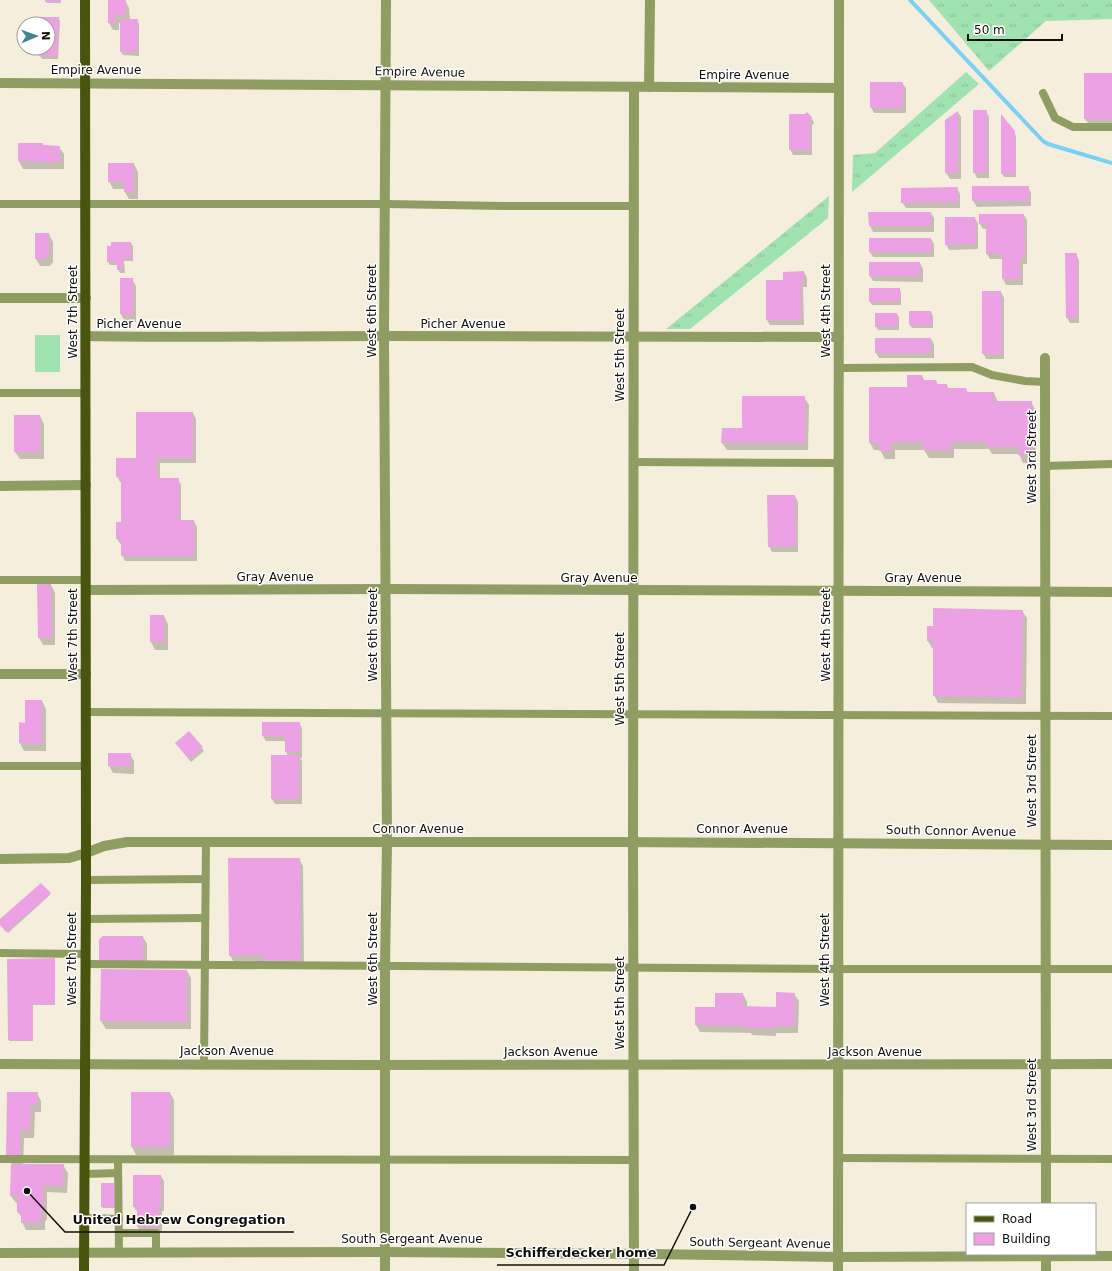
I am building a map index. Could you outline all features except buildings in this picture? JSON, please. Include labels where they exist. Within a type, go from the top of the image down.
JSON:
[{"type":"main road","name":"West 7th Street","points":[[84,1271],[86,918],[86,0]]},
{"type":"street","name":"West 6th Street","points":[[384,1271],[387,842],[384,336],[386,0]]},
{"type":"street","points":[[650,0],[650,87]]},
{"type":"street","name":"West 4th Street","points":[[838,1271],[839,0]]},
{"type":"street","name":"Empire Avenue","points":[[0,83],[839,88]]},
{"type":"street","name":"West 5th Street","points":[[634,87],[634,591],[632,842],[634,1271]]},
{"type":"street","points":[[0,298],[86,298]]},
{"type":"street","name":"Picher Avenue","points":[[86,336],[634,338],[839,337]]},
{"type":"street","name":"West 3rd Street","points":[[1045,358],[1046,1203]]},
{"type":"street","points":[[0,486],[86,485]]},
{"type":"street","name":"Gray Avenue","points":[[86,590],[1112,592]]},
{"type":"street","points":[[0,674],[86,674]]},
{"type":"street","name":"Connor Avenue","points":[[0,859],[69,858],[104,846],[127,842],[838,843]]},
{"type":"street","name":"South Connor Avenue","points":[[838,843],[1112,845]]},
{"type":"street","name":"Jackson Avenue","points":[[0,1064],[1112,1064]]},
{"type":"street","name":"South Sergeant Avenue","points":[[0,1253],[384,1252],[838,1257],[1046,1255],[1112,1256]]},
{"type":"street","points":[[1046,1255],[1046,1271]]},
{"type":"lane","points":[[1043,93],[1055,118],[1073,127],[1112,127]]},
{"type":"lane","points":[[0,204],[385,204],[634,206]]},
{"type":"lane","points":[[839,368],[972,367],[992,375],[1025,382],[1045,382]]},
{"type":"lane","points":[[0,393],[86,393]]},
{"type":"lane","points":[[633,462],[839,463]]},
{"type":"lane","points":[[1045,466],[1112,464]]},
{"type":"lane","points":[[0,580],[86,580]]},
{"type":"lane","points":[[86,712],[1112,716]]},
{"type":"lane","points":[[0,766],[86,766]]},
{"type":"lane","points":[[204,1064],[206,842]]},
{"type":"lane","points":[[86,880],[205,880]]},
{"type":"lane","points":[[86,918],[205,918]]},
{"type":"lane","points":[[0,954],[205,965],[838,969],[1112,969]]},
{"type":"lane","points":[[838,1158],[1112,1159]]},
{"type":"lane","points":[[0,1159],[634,1160]]},
{"type":"lane","points":[[118,1160],[119,1253]]},
{"type":"lane","points":[[85,1174],[118,1173]]},
{"type":"lane","points":[[85,1218],[119,1219]]},
{"type":"lane","points":[[119,1233],[156,1233],[156,1253]]},
{"type":"green space","points":[[929,0],[1112,0],[1112,19],[1046,21],[989,71]]},
{"type":"green space","points":[[966,72],[979,84],[852,192],[853,155],[875,153]]},
{"type":"green space","points":[[829,196],[828,218],[690,329],[666,329]]},
{"type":"green space","points":[[35,335],[60,335],[60,372],[35,372]]},
{"type":"waterway","points":[[910,0],[1043,141],[1048,144],[1112,163]]},
{"type":"place","name":"United Hebrew Congregation","points":[[27,1191]]},
{"type":"place","name":"Schifferdecker home","points":[[693,1207]]}]
